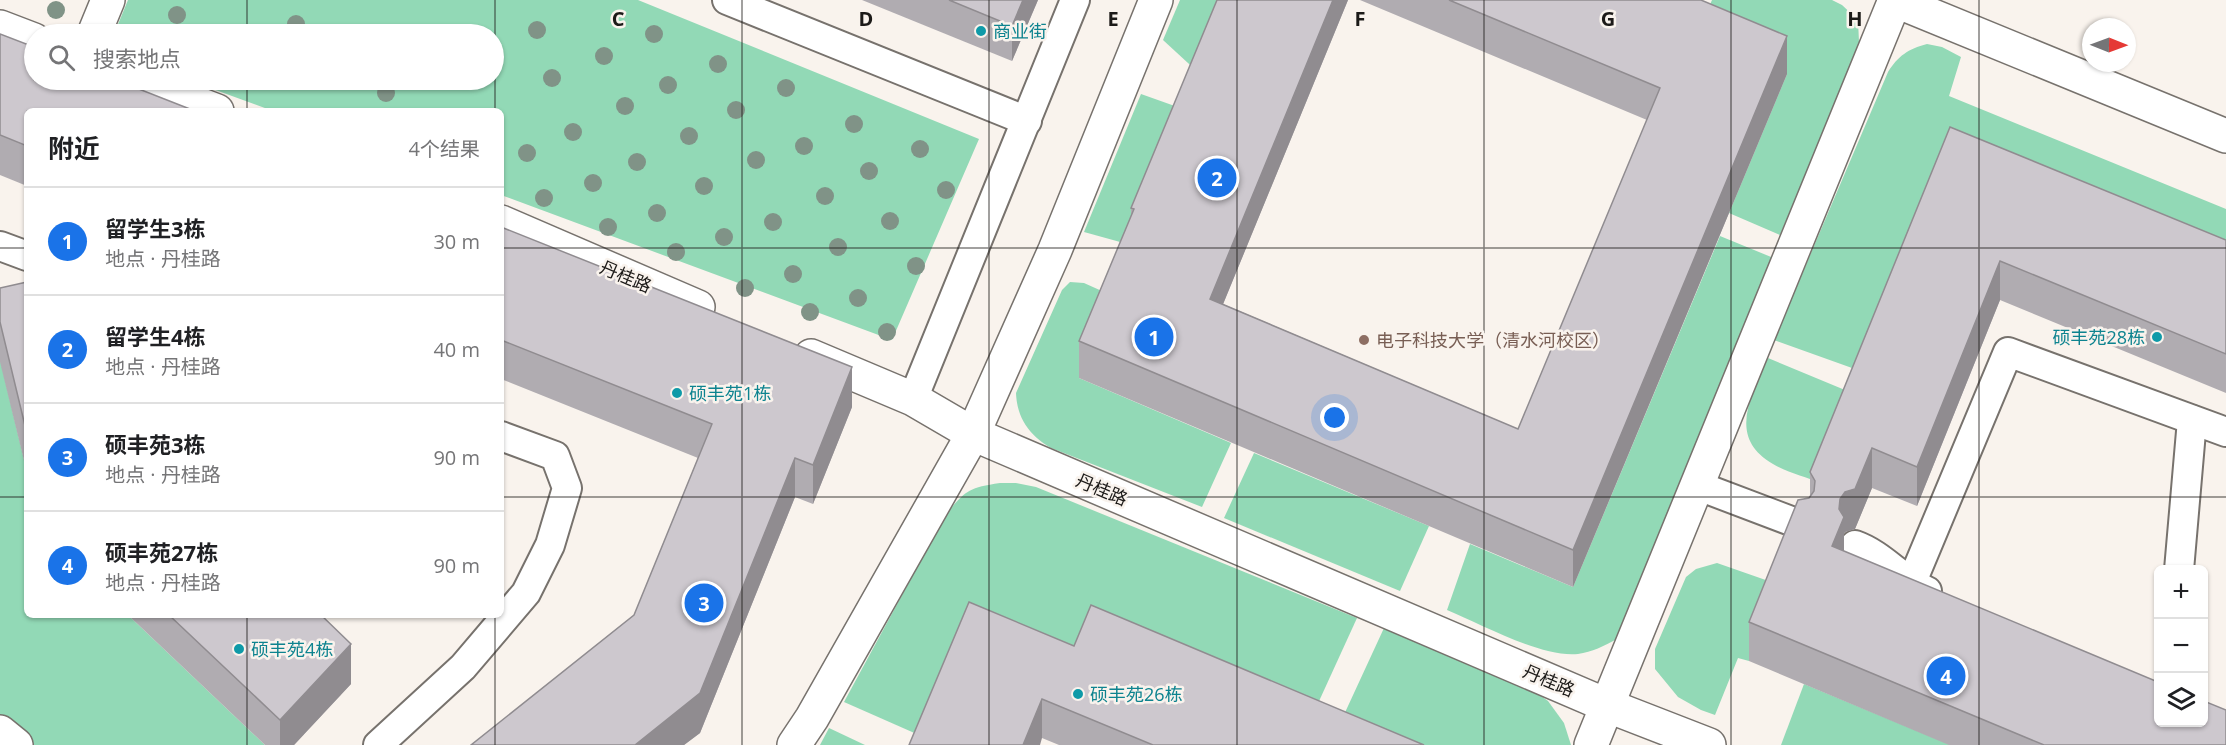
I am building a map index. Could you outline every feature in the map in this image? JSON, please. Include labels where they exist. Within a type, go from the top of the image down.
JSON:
[{"type":"street","points":[[98,24],[108,0]]},
{"type":"street","points":[[794,745],[812,718],[973,434],[1055,250],[1156,0]]},
{"type":"street","points":[[1591,745],[1895,0],[2226,136]]},
{"type":"street","points":[[0,27],[24,36]]},
{"type":"street","points":[[162,90],[209,108]]},
{"type":"street","name":"丹桂路","points":[[504,223],[729,320]]},
{"type":"street","name":"丹桂路","points":[[783,343],[913,399],[973,434],[1606,705],[1709,745]]},
{"type":"street","points":[[0,732],[16,745]]},
{"type":"lane","points":[[727,0],[1027,121]]},
{"type":"lane","points":[[913,399],[1075,0]]},
{"type":"lane","points":[[0,246],[24,255]]},
{"type":"lane","points":[[1911,584],[2008,352],[2226,432]]},
{"type":"lane","points":[[2179,565],[2192,420]]},
{"type":"lane","points":[[378,745],[463,667],[526,593],[550,545],[567,489],[555,456],[504,437]]},
{"type":"lane","points":[[1696,485],[1799,524]]},
{"type":"lane","points":[[1855,545],[1872,551],[1911,584],[1953,603]]},
{"type":"green space","points":[[128,0],[638,0],[979,139],[892,340],[504,196],[504,108],[265,108],[215,90],[504,90],[504,24],[118,24]]},
{"type":"green space","points":[[1180,0],[1232,0],[1201,75],[1163,40]]},
{"type":"green space","points":[[1712,0],[1832,0],[1842,5],[1858,20],[1859,42],[1853,62],[1780,235],[1729,213],[1787,74],[1697,35]]},
{"type":"green space","points":[[1927,44],[1942,47],[1961,57],[1949,96],[2226,209],[2226,279],[1950,167],[1866,373],[1774,340],[1888,72],[1904,54]]},
{"type":"green space","points":[[1141,94],[1186,110],[1131,245],[1084,232]]},
{"type":"green space","points":[[1720,236],[1776,259],[1617,639],[1588,652],[1563,654],[1530,646],[1447,610],[1470,544],[1573,587]]},
{"type":"green space","points":[[1070,282],[1084,283],[1113,296],[1079,378],[1231,443],[1202,507],[1051,448],[1036,437],[1026,425],[1019,410],[1016,393],[1062,290]]},
{"type":"green space","points":[[1768,358],[1857,395],[1821,483],[1773,464],[1759,453],[1750,441],[1747,415],[1750,401]]},
{"type":"green space","points":[[0,359],[24,459],[24,618],[131,618],[265,745],[32,745],[0,718]]},
{"type":"green space","points":[[1254,453],[1429,526],[1400,591],[1224,518]]},
{"type":"green space","points":[[1000,483],[1036,487],[1357,618],[1304,734],[928,739],[844,702],[946,514],[968,491]]},
{"type":"green space","points":[[1717,563],[1780,585],[1749,661],[1738,658],[1715,715],[1678,697],[1655,669],[1655,649],[1686,577],[1696,569]]},
{"type":"green space","points":[[1384,628],[1521,682],[1548,701],[1564,723],[1571,745],[1330,745]]},
{"type":"green space","points":[[1804,684],[1951,745],[1781,745]]},
{"type":"green space","points":[[829,728],[865,745],[820,745]]},
{"type":"building","points":[[949,0],[1023,0],[1012,26]]},
{"type":"building","points":[[1217,0],[1333,0],[1210,299],[1518,429],[1660,88],[1449,0],[1701,0],[1787,36],[1573,550],[1079,341]]},
{"type":"building","points":[[0,34],[24,43],[24,90],[141,90],[187,108],[24,108],[24,145],[0,135]]},
{"type":"building","points":[[1950,127],[2226,240],[2226,354],[2000,261],[1917,467],[1872,448],[1855,489],[1845,492],[1840,499],[1839,509],[1844,517],[1832,546],[2154,680],[2154,727],[2208,727],[2208,703],[2226,710],[2226,745],[2044,745],[1749,622],[1798,500],[1809,498],[1814,491],[1815,481],[1810,472]]},
{"type":"building","points":[[504,228],[852,367],[813,465],[795,458],[700,693],[635,745],[471,745],[634,615],[712,424],[504,341]]},
{"type":"building","points":[[24,283],[24,422],[0,322],[0,288]]},
{"type":"building","points":[[969,602],[1074,646],[1091,605],[1424,745],[1153,745],[1042,699],[1023,745],[909,745]]},
{"type":"building","points":[[172,618],[324,618],[351,644],[280,720]]},
{"type":"place","name":"商业街","points":[[981,31]]},
{"type":"place","name":"留学生4栋","points":[[1217,178]]},
{"type":"place","name":"留学生3栋","points":[[1154,337]]},
{"type":"place","name":"硕丰苑28栋","points":[[2157,337]]},
{"type":"place","name":"电子科技大学（清水河校区）","points":[[1364,340]]},
{"type":"place","name":"硕丰苑1栋","points":[[677,393]]},
{"type":"place","name":"硕丰苑3栋","points":[[704,603]]},
{"type":"place","name":"硕丰苑4栋","points":[[239,649]]},
{"type":"place","name":"硕丰苑27栋","points":[[1946,676]]},
{"type":"place","name":"硕丰苑26栋","points":[[1078,694]]}]
